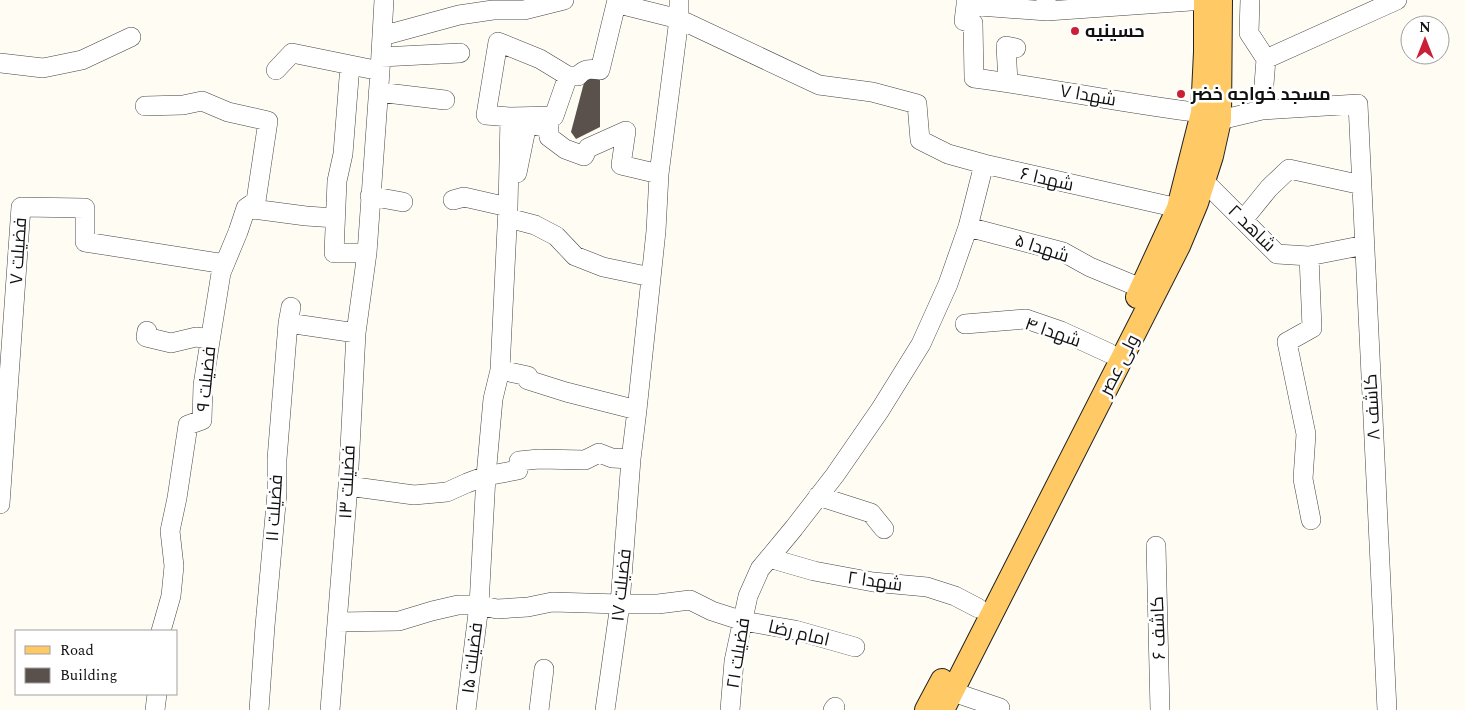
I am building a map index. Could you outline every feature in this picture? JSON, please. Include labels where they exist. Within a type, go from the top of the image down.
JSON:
[{"type":"main road","name":"ولی عصر","points":[[948,701],[985,612],[1178,208],[1211,117],[1205,52],[1205,0]]},
{"type":"main road","name":"ولی عصر","points":[[926,710],[985,612],[1179,246],[1197,203],[1204,181],[1221,0]]},
{"type":"street","name":"فضیلت ۱۳","points":[[330,710],[348,486],[356,333],[366,253],[381,64],[384,0]]},
{"type":"street","points":[[382,36],[459,15],[493,10],[524,10],[564,0]]},
{"type":"street","points":[[568,76],[554,116],[510,117],[486,115],[498,42],[540,59],[568,76],[578,76],[581,72],[588,69],[600,70],[617,0],[623,5],[679,19]]},
{"type":"street","name":"فضیلت ۱۷","points":[[605,710],[620,604],[632,459],[656,232],[660,174],[679,19],[679,0]]},
{"type":"street","points":[[966,3],[1046,5],[1205,0]]},
{"type":"street","points":[[1266,59],[1397,0]]},
{"type":"street","points":[[1244,1],[1249,33],[1266,59],[1262,110]]},
{"type":"street","name":"شهدا ۷","points":[[966,3],[964,21],[973,23],[974,78],[1008,82],[1211,117],[1262,110],[1358,104]]},
{"type":"street","name":"شهدا ۶","points":[[679,19],[819,85],[872,92],[917,104],[920,140],[948,154],[984,164],[1178,208]]},
{"type":"street","points":[[0,63],[43,68],[82,60],[131,37]]},
{"type":"street","points":[[1008,82],[1006,46],[1016,48]]},
{"type":"street","points":[[276,70],[292,53],[350,65],[381,64],[460,53]]},
{"type":"street","points":[[350,65],[343,154],[337,181],[334,253],[366,253]]},
{"type":"street","points":[[378,92],[445,100]]},
{"type":"street","name":"فضیلت ۹","points":[[145,106],[183,105],[202,101],[228,112],[268,121],[256,201],[246,208],[221,273],[203,385],[202,420],[188,425],[170,531],[174,566],[171,596],[161,630]]},
{"type":"street","name":"کاشف ۸","points":[[1358,104],[1387,710]]},
{"type":"street","points":[[508,216],[510,117]]},
{"type":"street","points":[[508,216],[527,124],[549,128],[549,137],[565,149],[584,156],[588,148],[626,131],[621,164],[660,174]]},
{"type":"street","name":"فضیلت ۲۱","points":[[730,710],[734,661],[748,596],[760,569],[818,496],[880,410],[920,344],[948,284],[968,227],[984,164]]},
{"type":"street","points":[[1242,220],[1269,188],[1289,169],[1362,185]]},
{"type":"street","name":"شاهد ۲","points":[[1204,181],[1276,254],[1309,256],[1365,245]]},
{"type":"street","points":[[370,196],[403,202]]},
{"type":"street","points":[[453,200],[464,197],[508,216],[535,225],[556,236],[575,256],[603,267],[651,277]]},
{"type":"street","name":"فضیلت ۷","points":[[0,504],[22,207],[84,208],[84,242],[225,264]]},
{"type":"street","points":[[246,208],[335,218]]},
{"type":"street","name":"فضیلت ۱۵","points":[[466,710],[479,605],[486,476],[493,399],[500,370],[508,216]]},
{"type":"street","name":"شهدا ۵","points":[[968,227],[1063,252],[1090,267],[1141,288]]},
{"type":"street","points":[[1309,256],[1312,328],[1287,342],[1306,434],[1303,479],[1311,520]]},
{"type":"street","name":"فضیلت ۱۱","points":[[259,710],[264,626],[277,493],[277,459],[290,315],[356,333]]},
{"type":"street","name":"شهدا ۴","points":[[965,324],[1026,319],[1061,331],[1109,353]]},
{"type":"street","points":[[146,330],[146,337],[171,343],[196,337],[210,340]]},
{"type":"street","points":[[500,370],[528,376],[528,380],[566,392],[637,410]]},
{"type":"street","points":[[348,486],[405,494],[430,494],[446,492],[486,476],[518,470],[519,461],[585,460],[599,453],[612,458],[632,459]]},
{"type":"street","points":[[818,496],[871,513],[884,529]]},
{"type":"street","name":"کاشف ۶","points":[[1156,546],[1160,710]]},
{"type":"street","name":"شهدا ۲","points":[[769,558],[814,571],[873,582],[926,587],[955,596],[985,612]]},
{"type":"street","name":"امام رضا","points":[[337,622],[399,621],[458,605],[479,605],[497,609],[528,607],[552,602],[658,604],[690,600],[712,611],[743,621],[795,630],[855,647]]},
{"type":"street","points":[[538,710],[544,669]]},
{"type":"street","points":[[155,710],[157,695]]},
{"type":"street","points":[[948,701],[1000,708]]},
{"type":"building","points":[[586,75],[600,79],[600,127],[576,139],[571,132]]},
{"type":"place","name":"حسینیه","points":[[1075,31]]},
{"type":"place","name":"مسجد خواجه خضر","points":[[1181,94]]}]
